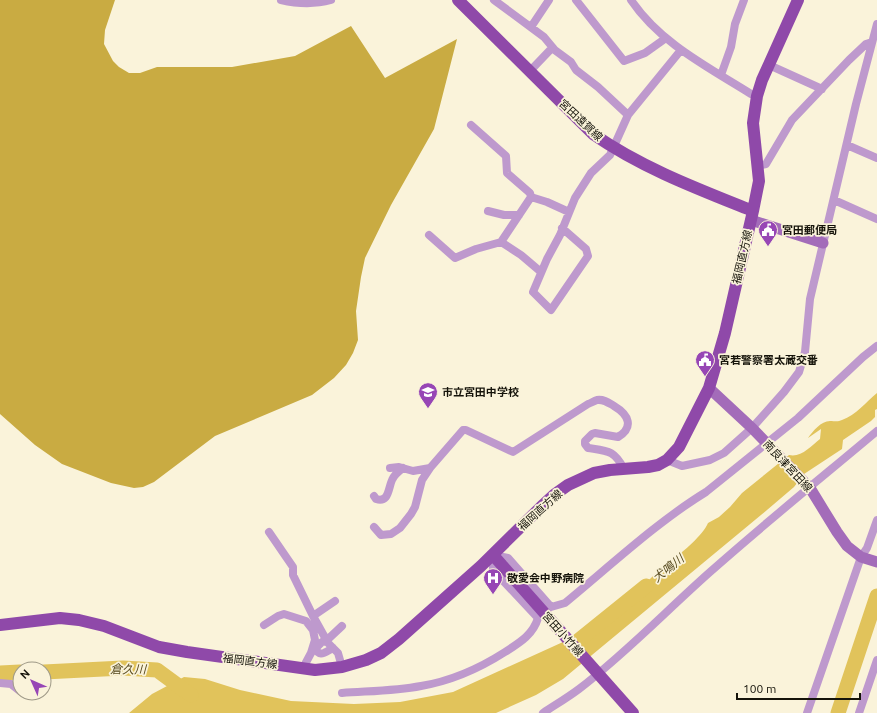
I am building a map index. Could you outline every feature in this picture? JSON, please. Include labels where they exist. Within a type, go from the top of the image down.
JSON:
[{"type":"main road","name":"福岡直方線","points":[[0,625],[60,618],[79,620],[104,626],[159,647],[315,670],[342,667],[366,660],[381,653],[399,639],[493,555],[554,495],[568,485],[594,473],[648,467],[658,465],[666,460],[678,447],[709,388],[725,333],[759,181],[753,123],[757,96],[769,64],[798,0]]},
{"type":"main road","name":"宮田遠賀線","points":[[462,1],[593,134],[613,148],[638,162],[752,215]]},
{"type":"main road","points":[[752,215],[824,243]]},
{"type":"main road","name":"南良津宮田線","points":[[709,388],[752,428],[810,488],[843,541],[852,551],[864,558],[877,562]]},
{"type":"main road","name":"宮田小竹線","points":[[493,555],[633,713]]},
{"type":"street","points":[[281,0],[295,3],[317,4],[331,0]]},
{"type":"street","points":[[494,0],[544,37],[554,49],[571,62],[576,70],[598,87],[628,115]]},
{"type":"street","points":[[530,27],[549,0]]},
{"type":"street","points":[[576,0],[624,61],[645,54],[666,38]]},
{"type":"street","points":[[631,0],[642,15],[681,50],[757,96]]},
{"type":"street","points":[[721,75],[731,47],[735,24],[744,0]]},
{"type":"street","points":[[666,460],[682,466],[710,460],[724,453],[752,428],[784,392],[799,372],[805,352],[810,299],[856,104],[877,24]]},
{"type":"street","points":[[758,166],[766,164],[792,120],[848,60],[866,44],[872,42]]},
{"type":"street","points":[[530,71],[552,48],[554,49]]},
{"type":"street","points":[[562,228],[586,249],[588,256],[551,310],[532,292],[575,198],[591,173],[610,155],[628,115],[681,50]]},
{"type":"street","points":[[769,64],[822,89]]},
{"type":"street","points":[[471,125],[506,156],[507,173],[530,192],[531,197]]},
{"type":"street","points":[[847,145],[877,158]]},
{"type":"street","points":[[531,197],[547,202],[569,212]]},
{"type":"street","points":[[429,235],[455,258],[476,249],[501,242],[531,197]]},
{"type":"street","points":[[834,200],[877,219]]},
{"type":"street","points":[[488,211],[504,215],[519,215]]},
{"type":"street","points":[[501,242],[521,255],[541,272]]},
{"type":"street","points":[[342,693],[420,687],[441,681],[490,661],[525,640],[536,625],[538,618],[493,570],[493,555],[508,558],[551,607],[565,603],[647,535],[706,492],[798,418],[862,357],[877,346]]},
{"type":"street","points":[[374,527],[381,535],[391,534],[400,528],[411,514],[422,480],[430,468],[463,430],[466,430],[513,452],[588,404],[596,400],[606,401],[623,412],[627,417],[627,429],[618,437],[595,433],[592,434],[585,441],[585,444],[588,448],[612,452],[619,459],[624,469]]},
{"type":"street","points":[[543,713],[578,690],[710,572],[791,502],[810,488],[877,431]]},
{"type":"street","points":[[390,468],[399,467],[413,471],[430,468]]},
{"type":"street","points":[[374,496],[376,499],[384,500],[387,496],[392,478],[403,468]]},
{"type":"street","points":[[807,713],[877,520]]},
{"type":"street","points":[[269,532],[293,567],[293,576],[326,641],[338,652],[342,667]]},
{"type":"street","points":[[313,616],[336,601]]},
{"type":"street","points":[[264,625],[284,614],[306,621],[315,635],[314,648],[317,652],[323,654],[333,648]]},
{"type":"street","points":[[303,668],[314,648],[326,641],[342,626]]},
{"type":"street","points":[[859,713],[877,660]]},
{"type":"street","points":[[0,684],[12,685]]},
{"type":"shaded area","points":[[0,0],[115,0],[105,30],[104,44],[113,61],[129,73],[140,73],[157,67],[232,67],[295,56],[351,26],[385,78],[457,39],[434,129],[391,205],[365,258],[356,311],[358,340],[346,365],[334,378],[312,395],[215,436],[154,482],[143,487],[134,488],[111,483],[62,464],[35,445],[0,414]]},
{"type":"water","points":[[877,393],[877,409],[875,410],[875,417],[843,440],[842,449],[804,474],[794,487],[767,510],[563,679],[536,695],[496,713],[129,713],[152,694],[184,677],[205,679],[240,690],[291,701],[354,704],[400,702],[453,692],[607,622],[661,568],[687,548],[702,533],[708,523],[719,517],[730,507],[742,493],[789,455],[798,455],[802,453],[820,439],[821,429],[808,438],[812,432],[827,421],[839,421],[847,418]]},
{"type":"waterway","name":"犬鳴川","points":[[579,640],[646,586]]},
{"type":"waterway","points":[[838,713],[877,596]]},
{"type":"waterway","name":"倉久川","points":[[52,672],[123,668],[157,670],[191,695]]},
{"type":"waterway","name":"倉久川","points":[[0,673],[12,672]]},
{"type":"place","name":"宮田郵便局","points":[[768,247]]},
{"type":"place","name":"宮若警察署太蔵交番","points":[[705,377]]},
{"type":"place","name":"市立宮田中学校","points":[[428,409]]},
{"type":"place","name":"敬愛会中野病院","points":[[493,595]]}]
